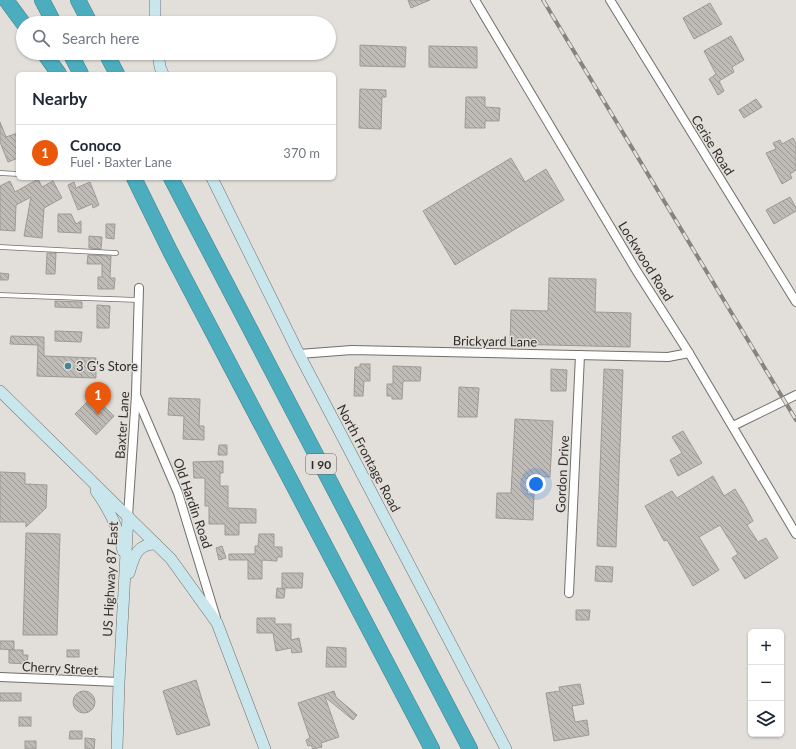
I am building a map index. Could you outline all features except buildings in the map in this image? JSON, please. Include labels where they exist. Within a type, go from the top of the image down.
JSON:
[{"type":"highway","points":[[6,0],[18,16]]},
{"type":"highway","points":[[42,0],[50,16]]},
{"type":"highway","points":[[78,0],[86,16]]},
{"type":"highway","points":[[84,0],[91,16]]},
{"type":"highway","points":[[49,60],[58,72]]},
{"type":"highway","points":[[74,60],[80,72]]},
{"type":"highway","points":[[110,60],[116,72]]},
{"type":"highway","points":[[129,180],[170,251]]},
{"type":"highway","name":"I 90","points":[[135,180],[170,251],[432,749]]},
{"type":"highway","name":"I 90","points":[[172,180],[470,749]]},
{"type":"street","points":[[155,0],[155,16]]},
{"type":"street","name":"Lockwood Road","points":[[475,0],[636,270],[733,426],[796,534]]},
{"type":"street","name":"Cerise Road","points":[[610,0],[796,302]]},
{"type":"street","points":[[159,60],[162,72]]},
{"type":"street","name":"North Frontage Road","points":[[213,180],[299,354],[506,749]]},
{"type":"street","name":"Baxter Lane","points":[[128,516],[136,395],[138,288]]},
{"type":"street","name":"Brickyard Lane","points":[[299,354],[352,350],[668,357],[689,353]]},
{"type":"street","name":"Gordon Drive","points":[[569,593],[580,355]]},
{"type":"street","name":"US Highway 87 East","points":[[0,391],[128,516],[117,749]]},
{"type":"street","name":"Old Hardin Road","points":[[136,395],[178,493],[217,622],[265,749]]},
{"type":"street","points":[[733,426],[796,395]]},
{"type":"street","points":[[80,469],[101,498],[113,520],[120,537],[125,572]]},
{"type":"street","name":"Old Hardin Road","points":[[128,516],[171,559],[217,622]]},
{"type":"street","points":[[124,589],[137,552],[146,545],[156,544]]},
{"type":"street","name":"Cherry Street","points":[[0,677],[119,682]]},
{"type":"lane","points":[[0,173],[16,174]]},
{"type":"lane","points":[[0,247],[116,253]]},
{"type":"lane","points":[[0,295],[138,300]]},
{"type":"railway","points":[[543,0],[796,420]]},
{"type":"place","name":"3 G's Store","points":[[68,366]]},
{"type":"place","name":"Conoco","points":[[98,415]]}]
